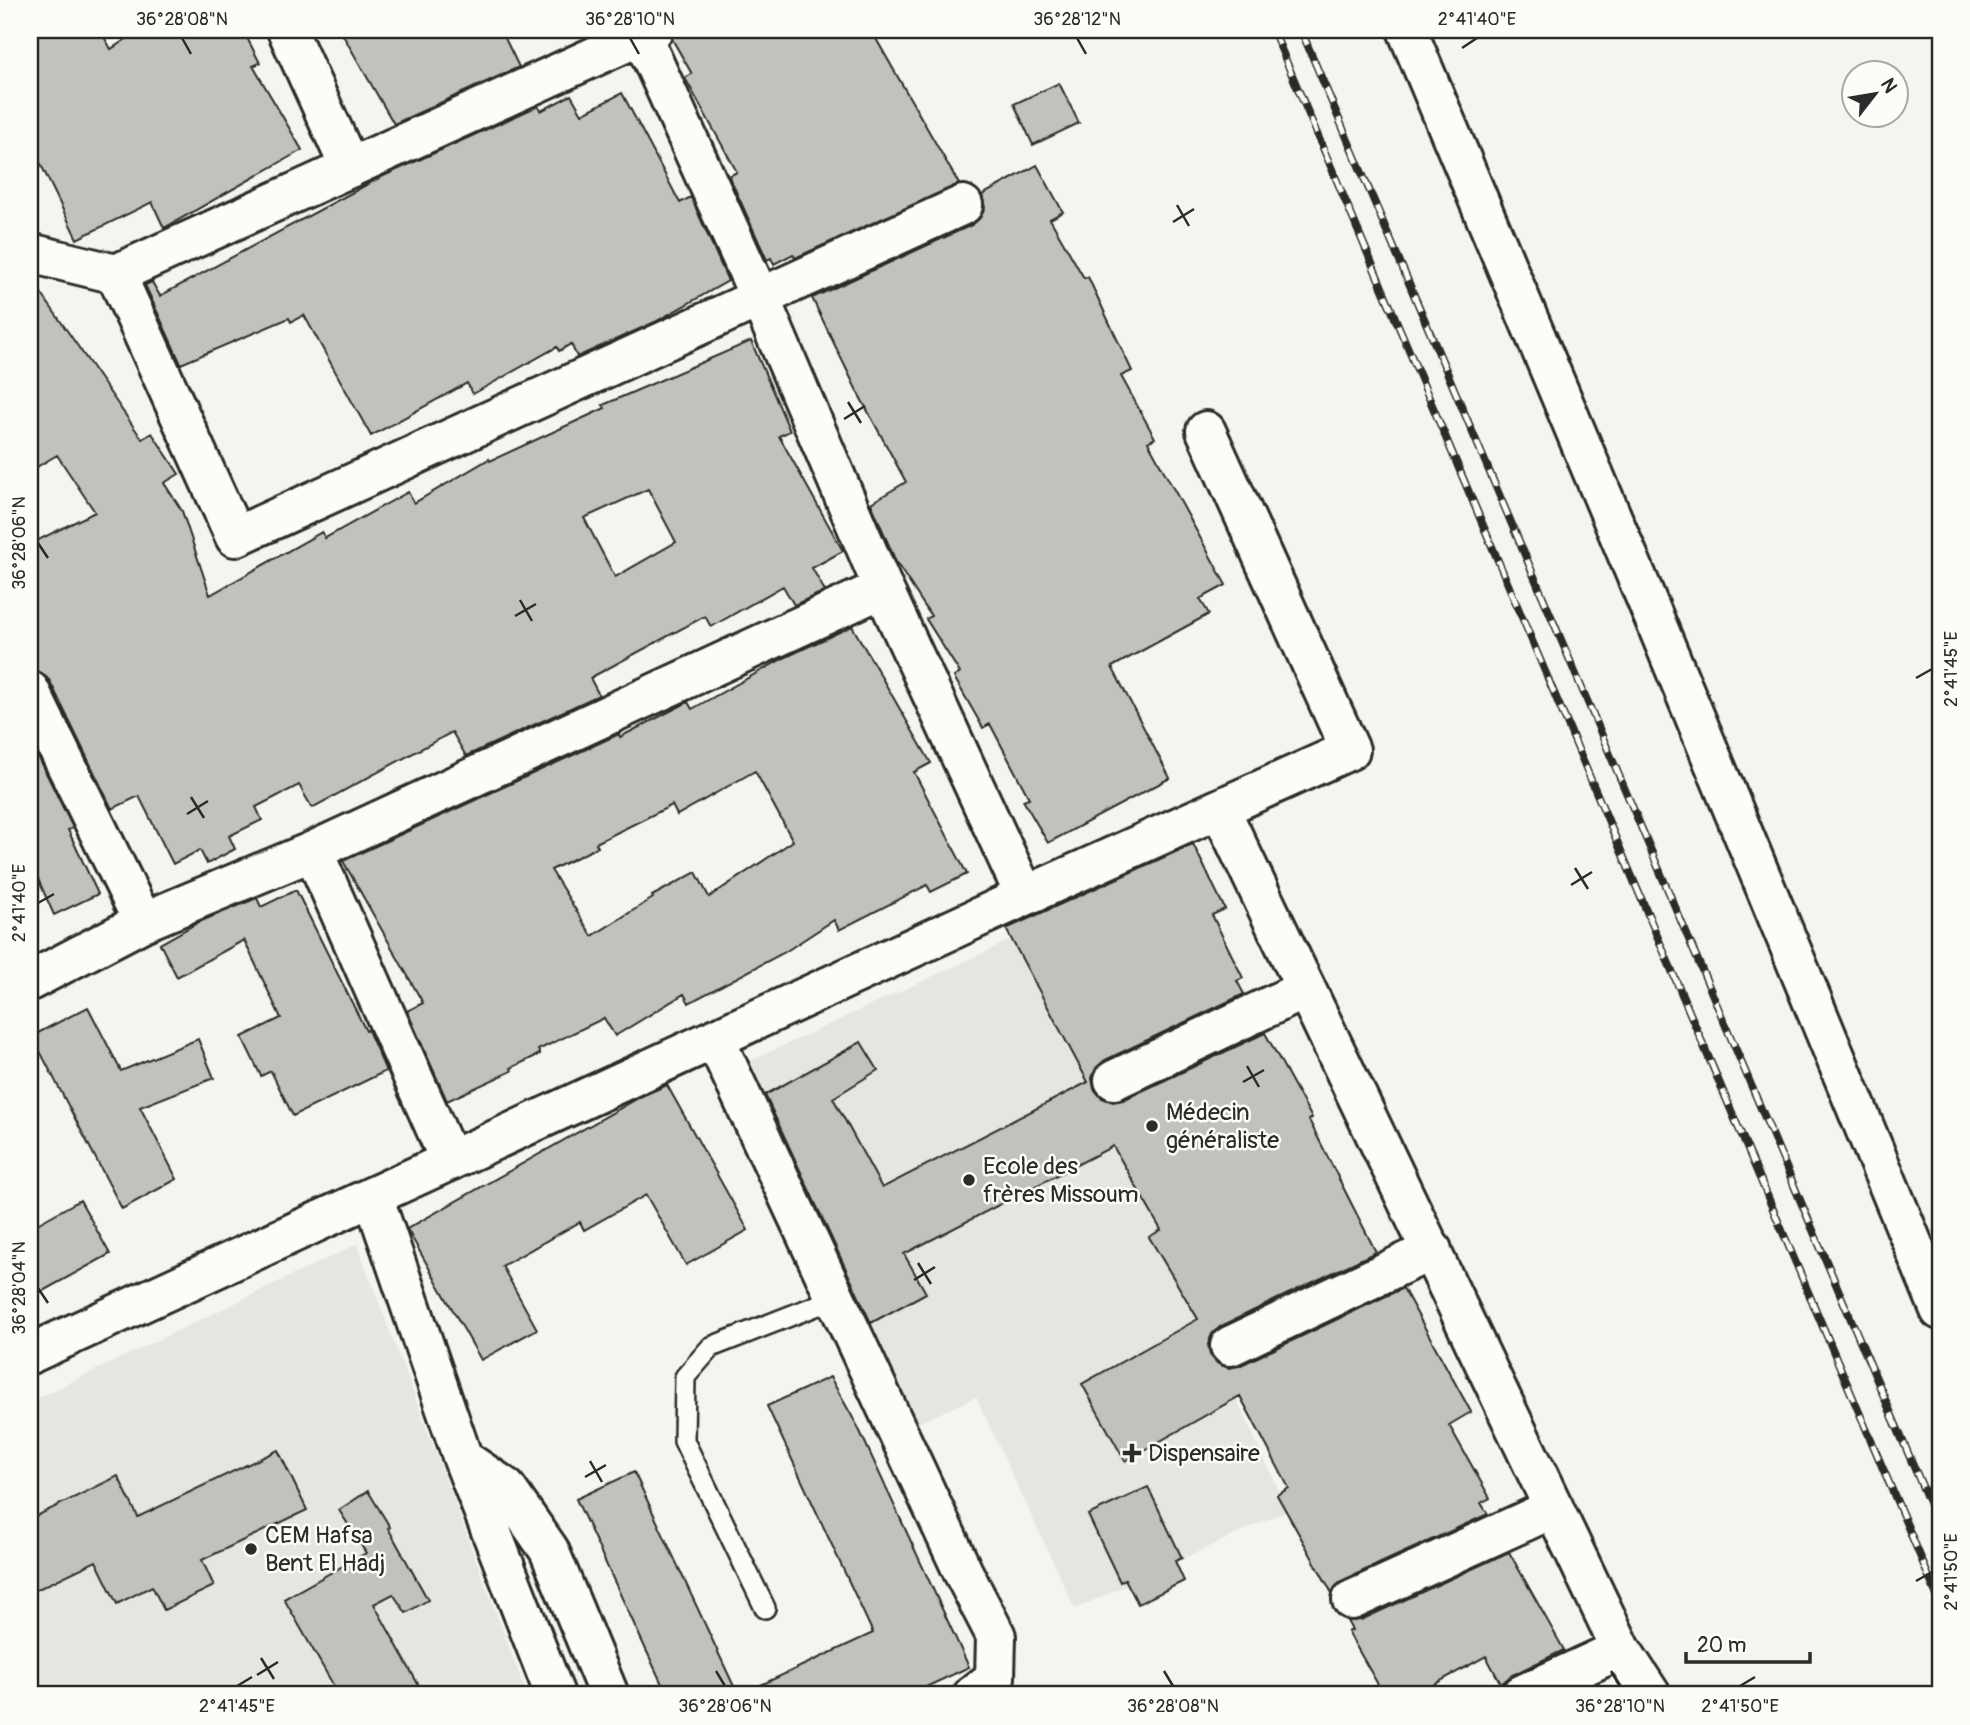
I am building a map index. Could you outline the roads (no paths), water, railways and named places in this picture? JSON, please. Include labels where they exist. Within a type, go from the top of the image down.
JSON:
[{"type":"street","points":[[287,30],[350,168]]},
{"type":"street","points":[[1407,30],[1647,600],[1940,1310]]},
{"type":"street","points":[[30,253],[116,274],[645,32],[883,588],[1025,896]]},
{"type":"street","points":[[116,274],[235,537],[963,205]]},
{"type":"street","points":[[30,1354],[1025,896],[1350,750],[1206,430]]},
{"type":"street","points":[[32,976],[143,922],[313,851],[883,588]]},
{"type":"street","points":[[30,691],[143,922]]},
{"type":"street","points":[[1220,808],[1621,1649],[1651,1695]]},
{"type":"street","points":[[313,851],[450,1161]]},
{"type":"street","points":[[1114,1080],[1306,989]]},
{"type":"street","points":[[715,1038],[963,1572],[996,1636],[995,1678],[972,1695]]},
{"type":"street","points":[[373,1196],[463,1459],[555,1695]]},
{"type":"street","points":[[1230,1346],[1432,1250]]},
{"type":"street","points":[[463,1459],[506,1488],[549,1550],[609,1695]]},
{"type":"street","points":[[1352,1600],[1554,1508]]},
{"type":"street","points":[[1521,1695],[1621,1649]]},
{"type":"lane","points":[[765,1608],[684,1441],[685,1377],[710,1347],[836,1298]]},
{"type":"railway","points":[[1273,30],[1940,1603]]},
{"type":"railway","points":[[1301,30],[1940,1528]]},
{"type":"place","name":"Médecin généraliste","points":[[1152,1126]]},
{"type":"place","name":"Ecole des frères Missoum","points":[[969,1180]]},
{"type":"place","name":"Dispensaire","points":[[1132,1453]]},
{"type":"place","name":"CEM Hafsa Bent El Hadj","points":[[251,1549]]}]
